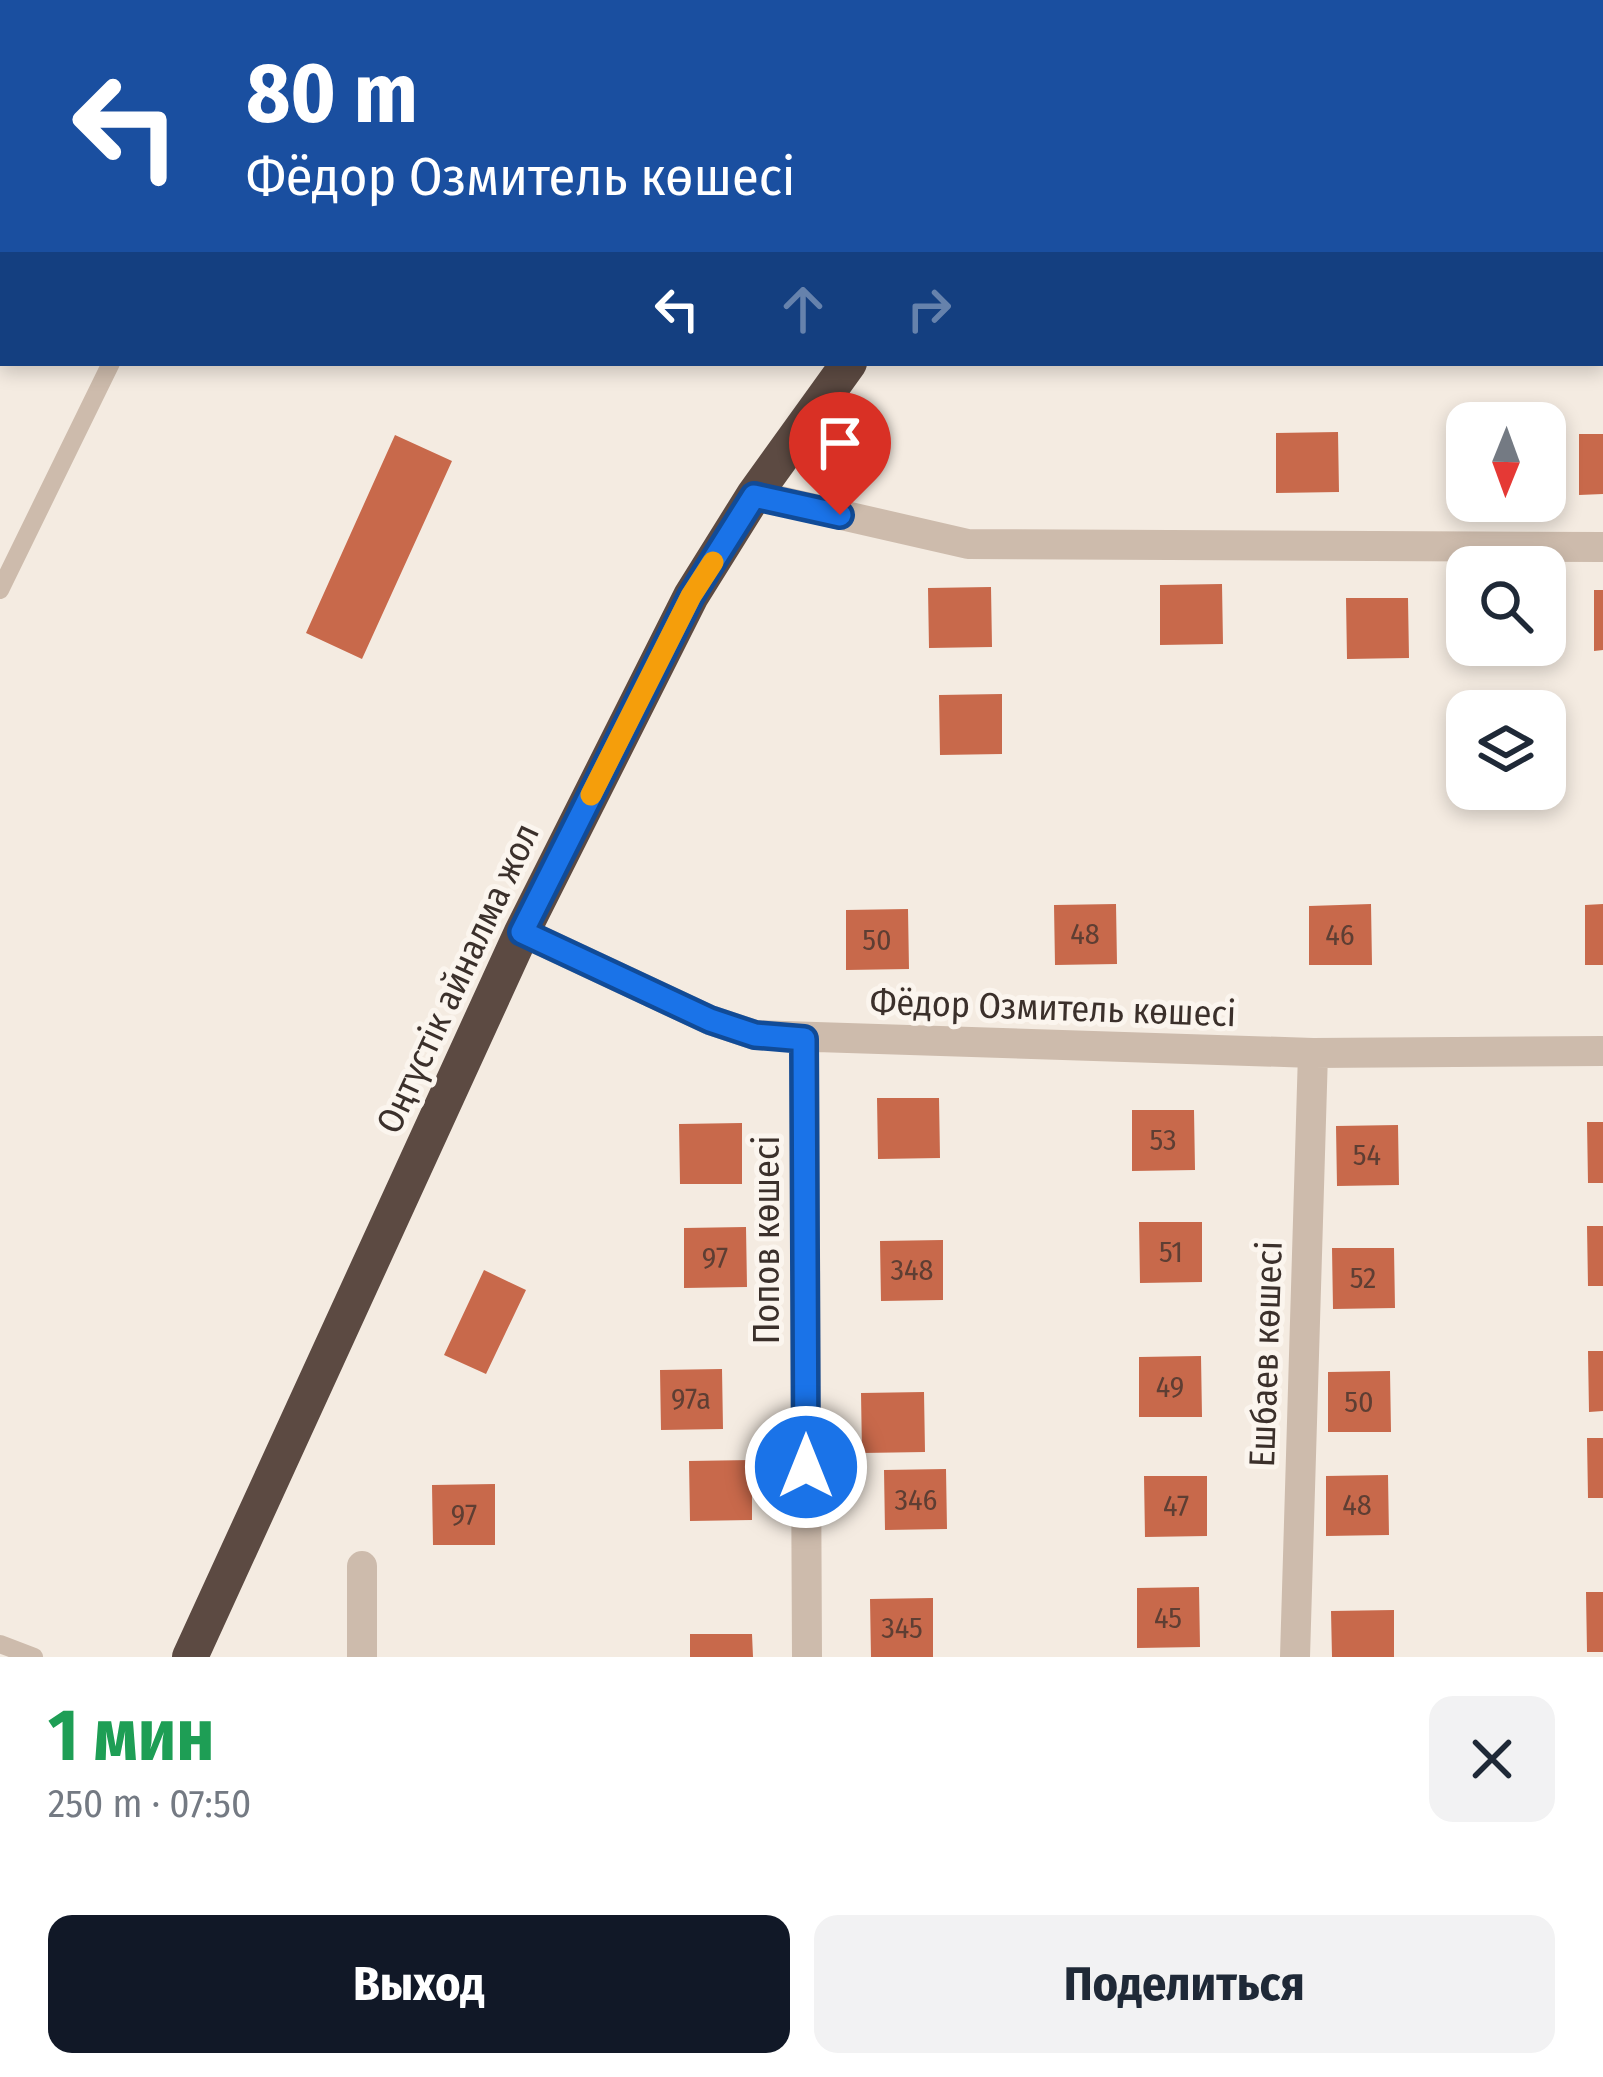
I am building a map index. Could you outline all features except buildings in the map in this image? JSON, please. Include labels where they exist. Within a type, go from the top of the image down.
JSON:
[{"type":"highway","name":"Оңтүстік айналма жол","points":[[190,1657],[522,932],[691,596],[754,496],[847,366]]},
{"type":"street","points":[[754,496],[968,544],[1603,547]]},
{"type":"street","name":"Фёдор Озмитель көшесі","points":[[522,932],[710,1020],[755,1035],[1313,1053],[1603,1052]]},
{"type":"street","name":"Попов көшесі","points":[[804,1039],[807,1657]]},
{"type":"street","name":"Ешбаев көшесі","points":[[1294,1657],[1313,1053]]},
{"type":"street","points":[[362,1566],[362,1657]]},
{"type":"lane","points":[[0,590],[109,366]]},
{"type":"lane","points":[[0,1644],[34,1657]]},
{"type":"slow traffic","points":[[591,795],[691,596],[713,562]]},
{"type":"route","points":[[806,1467],[804,1039],[755,1035],[710,1020],[522,932],[691,596],[754,496],[840,515]]}]
